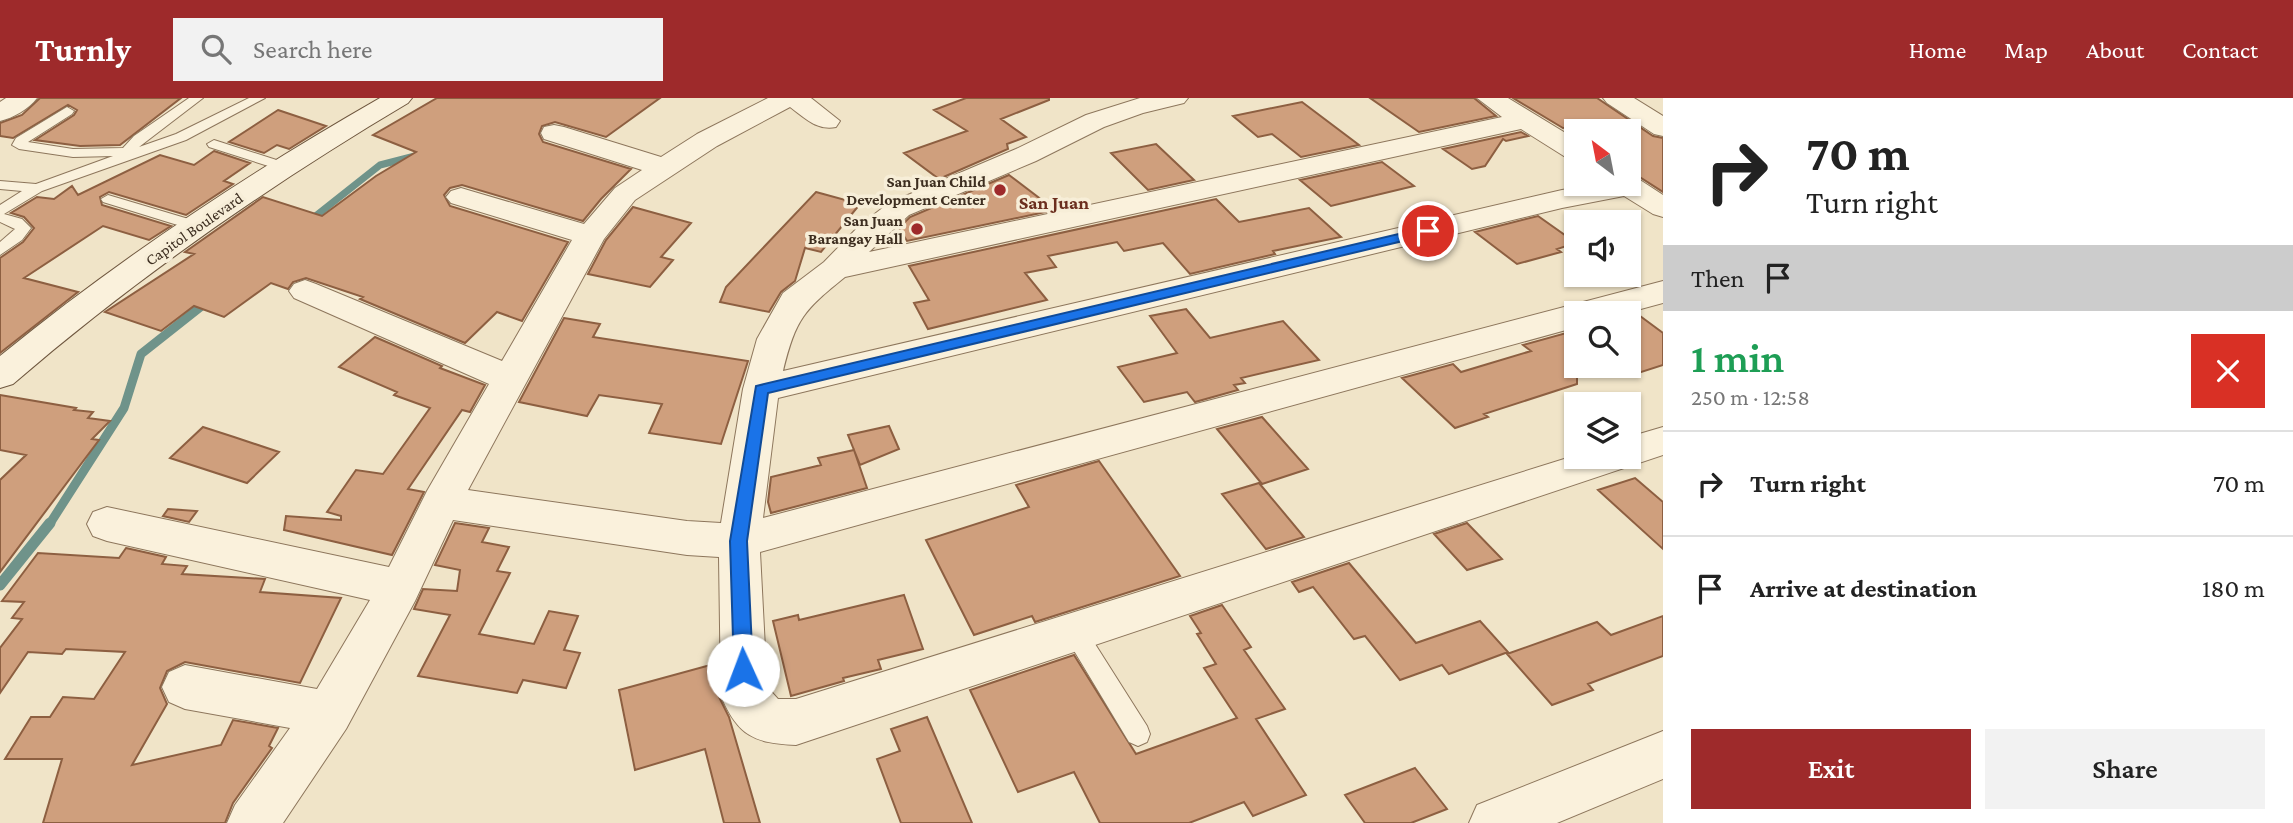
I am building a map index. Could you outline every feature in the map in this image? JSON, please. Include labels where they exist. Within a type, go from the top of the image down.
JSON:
[{"type":"street","points":[[0,113],[24,98]]},
{"type":"street","name":"Capitol Boulevard","points":[[0,375],[58,325],[197,226],[284,166],[399,98]]},
{"type":"street","points":[[253,823],[329,713],[400,588],[441,502],[590,236],[625,194],[663,167],[707,140],[788,98]]},
{"type":"street","points":[[794,98],[827,121]]},
{"type":"street","points":[[1175,98],[1135,107],[1095,121],[1026,155],[899,209],[870,233],[835,269],[795,301],[774,338],[761,389],[739,541],[744,696],[767,721],[796,722],[1579,469]]},
{"type":"street","points":[[1490,98],[1564,144]]},
{"type":"street","points":[[1616,98],[1663,128]]},
{"type":"street","points":[[835,269],[1526,120]]},
{"type":"street","points":[[554,133],[663,167]]},
{"type":"street","points":[[1642,194],[1663,208]]},
{"type":"street","points":[[761,389],[1577,196]]},
{"type":"street","points":[[461,198],[590,236]]},
{"type":"street","points":[[305,291],[510,379]]},
{"type":"street","points":[[1630,301],[1663,292]]},
{"type":"street","points":[[441,502],[687,538],[739,541],[1564,319]]},
{"type":"street","points":[[1641,448],[1663,441]]},
{"type":"street","points":[[107,524],[400,588]]},
{"type":"street","points":[[185,687],[329,713]]},
{"type":"street","points":[[1495,823],[1663,755]]},
{"type":"lane","points":[[68,111],[21,141],[19,145],[73,153],[124,155],[139,139],[197,98]]},
{"type":"lane","points":[[0,211],[37,188],[181,137],[259,98]]},
{"type":"lane","points":[[214,144],[284,166]]},
{"type":"lane","points":[[0,185],[37,188]]},
{"type":"lane","points":[[108,199],[197,226]]},
{"type":"lane","points":[[0,218],[17,222],[23,228],[17,237],[0,250]]},
{"type":"lane","points":[[1075,632],[1138,734]]},
{"type":"building","points":[[40,98],[181,98],[120,145],[80,146],[35,140],[74,115],[77,110],[68,105],[13,138],[0,136],[0,123],[22,115]]},
{"type":"building","points":[[437,98],[660,98],[606,137],[555,122],[542,126],[539,134],[543,142],[631,169],[583,221],[462,185],[450,188],[444,195],[450,206],[568,242],[522,321],[497,312],[465,343],[360,299],[363,297],[306,278],[293,282],[288,289],[271,283],[224,317],[194,306],[161,331],[105,312],[194,254],[185,252],[263,197],[322,216],[376,176],[416,152],[373,135]]},
{"type":"building","points":[[966,98],[1049,100],[1001,119],[1026,137],[1007,144],[1008,149],[939,179],[904,153],[967,131],[934,110]]},
{"type":"building","points":[[1370,98],[1474,98],[1496,116],[1419,132]]},
{"type":"building","points":[[1513,98],[1597,98],[1628,119],[1564,119],[1563,128]]},
{"type":"building","points":[[1302,102],[1359,145],[1301,157],[1272,134],[1258,137],[1233,116]]},
{"type":"building","points":[[278,110],[326,126],[289,149],[277,145],[264,153],[229,142]]},
{"type":"building","points":[[1642,129],[1653,136],[1663,138],[1663,192],[1642,179]]},
{"type":"building","points":[[1521,132],[1528,136],[1506,141],[1503,139],[1485,166],[1472,169],[1443,149]]},
{"type":"building","points":[[1156,144],[1194,180],[1148,190],[1111,153]]},
{"type":"building","points":[[214,151],[250,163],[224,181],[233,184],[186,215],[109,192],[100,197],[102,205],[171,226],[149,240],[103,226],[24,278],[78,292],[0,353],[0,258],[23,242],[34,228],[24,217],[11,213],[37,197],[54,199],[72,186],[78,195],[160,155],[194,165]]},
{"type":"building","points":[[1382,162],[1414,186],[1331,206],[1300,180]]},
{"type":"building","points":[[1009,175],[1055,210],[907,241],[899,228],[910,217]]},
{"type":"building","points":[[816,192],[860,204],[821,252],[805,248],[795,281],[781,292],[769,312],[720,302],[726,287]]},
{"type":"building","points":[[1216,199],[1239,222],[1309,208],[1341,237],[1273,251],[1275,254],[1190,274],[1163,243],[1124,251],[1117,242],[1048,256],[1056,267],[1025,273],[1047,300],[928,329],[914,303],[929,300],[909,266]]},
{"type":"building","points":[[633,207],[691,223],[661,257],[673,260],[650,287],[588,274],[606,240]]},
{"type":"building","points":[[1538,216],[1564,234],[1564,247],[1557,249],[1561,252],[1517,264],[1475,232]]},
{"type":"building","points":[[1186,309],[1210,338],[1283,321],[1319,360],[1241,378],[1245,383],[1234,385],[1238,390],[1195,402],[1187,392],[1144,402],[1118,367],[1177,353],[1150,316]]},
{"type":"building","points":[[1641,317],[1663,333],[1663,365],[1641,372]]},
{"type":"building","points":[[564,318],[600,324],[593,337],[748,361],[721,444],[649,433],[662,404],[599,395],[587,416],[519,402]]},
{"type":"building","points":[[1564,334],[1564,378],[1577,378],[1577,384],[1484,414],[1488,417],[1455,428],[1402,378],[1453,364],[1461,372],[1531,351],[1523,345]]},
{"type":"building","points":[[375,337],[442,366],[440,368],[485,385],[470,412],[462,410],[408,489],[424,492],[392,555],[284,530],[286,516],[341,520],[341,516],[327,512],[356,470],[383,474],[430,408],[394,395],[397,392],[339,367]]},
{"type":"building","points":[[0,395],[93,412],[88,418],[110,421],[92,439],[99,440],[0,572],[0,480],[26,455],[0,450]]},
{"type":"building","points":[[1262,417],[1308,469],[1262,484],[1217,429]]},
{"type":"building","points":[[889,426],[899,449],[860,465],[848,435]]},
{"type":"building","points":[[203,427],[279,452],[247,483],[170,458]]},
{"type":"building","points":[[854,450],[867,488],[771,513],[768,502],[771,477],[821,465],[818,458]]},
{"type":"building","points":[[1099,461],[1180,576],[1035,622],[1032,616],[974,635],[926,540],[1029,507],[1016,485]]},
{"type":"building","points":[[1635,478],[1663,502],[1663,549],[1598,490]]},
{"type":"building","points":[[1259,483],[1304,537],[1266,549],[1222,494]]},
{"type":"building","points":[[168,509],[197,511],[189,522],[163,516]]},
{"type":"building","points":[[455,523],[489,528],[482,542],[509,547],[497,571],[510,573],[479,634],[534,644],[549,611],[578,616],[564,650],[580,653],[566,688],[523,680],[517,693],[418,676],[450,615],[414,609],[423,589],[457,591],[460,570],[435,565]]},
{"type":"building","points":[[1467,523],[1502,559],[1467,570],[1434,534]]},
{"type":"building","points":[[126,548],[166,557],[162,564],[187,566],[182,574],[265,579],[260,592],[341,598],[300,683],[185,662],[167,671],[160,688],[167,704],[132,765],[221,745],[233,720],[278,728],[269,746],[272,748],[233,803],[225,823],[43,823],[62,759],[5,759],[31,717],[50,717],[63,697],[94,699],[125,652],[66,649],[62,654],[28,652],[0,693],[0,648],[22,619],[12,618],[24,602],[2,601],[38,553],[119,558]]},
{"type":"building","points":[[1349,563],[1416,643],[1480,621],[1508,652],[1449,674],[1442,665],[1400,680],[1365,636],[1354,639],[1313,587],[1299,592],[1292,582]]},
{"type":"building","points":[[904,595],[923,649],[878,660],[881,669],[843,678],[844,681],[791,696],[773,621],[798,615],[799,620]]},
{"type":"building","points":[[1222,605],[1251,647],[1244,650],[1285,709],[1256,719],[1306,795],[1253,816],[1244,802],[1189,823],[1100,823],[1074,772],[1018,792],[970,690],[1074,655],[1136,754],[1237,718],[1204,668],[1216,664],[1197,634],[1201,633],[1190,616]]},
{"type":"building","points":[[1663,616],[1663,656],[1588,684],[1593,690],[1552,705],[1507,654],[1597,622],[1611,635]]},
{"type":"building","points":[[714,664],[719,697],[729,717],[760,823],[724,823],[705,749],[635,770],[619,690]]},
{"type":"building","points":[[927,717],[972,823],[901,823],[877,759],[900,751],[891,729]]},
{"type":"building","points":[[1415,768],[1447,809],[1411,823],[1365,823],[1345,795]]},
{"type":"waterway","points":[[308,222],[380,165],[415,156]]},
{"type":"waterway","points":[[49,525],[124,408],[141,354],[208,301]]},
{"type":"waterway","points":[[0,585],[50,523]]},
{"type":"place","name":"San Juan Child Development Center","points":[[1000,190]]},
{"type":"place","name":"San Juan Barangay Hall","points":[[917,229]]},
{"type":"district","name":"San Juan","points":[[1054,202]]},
{"type":"route","points":[[743,670],[739,541],[761,389],[1428,231]]}]
